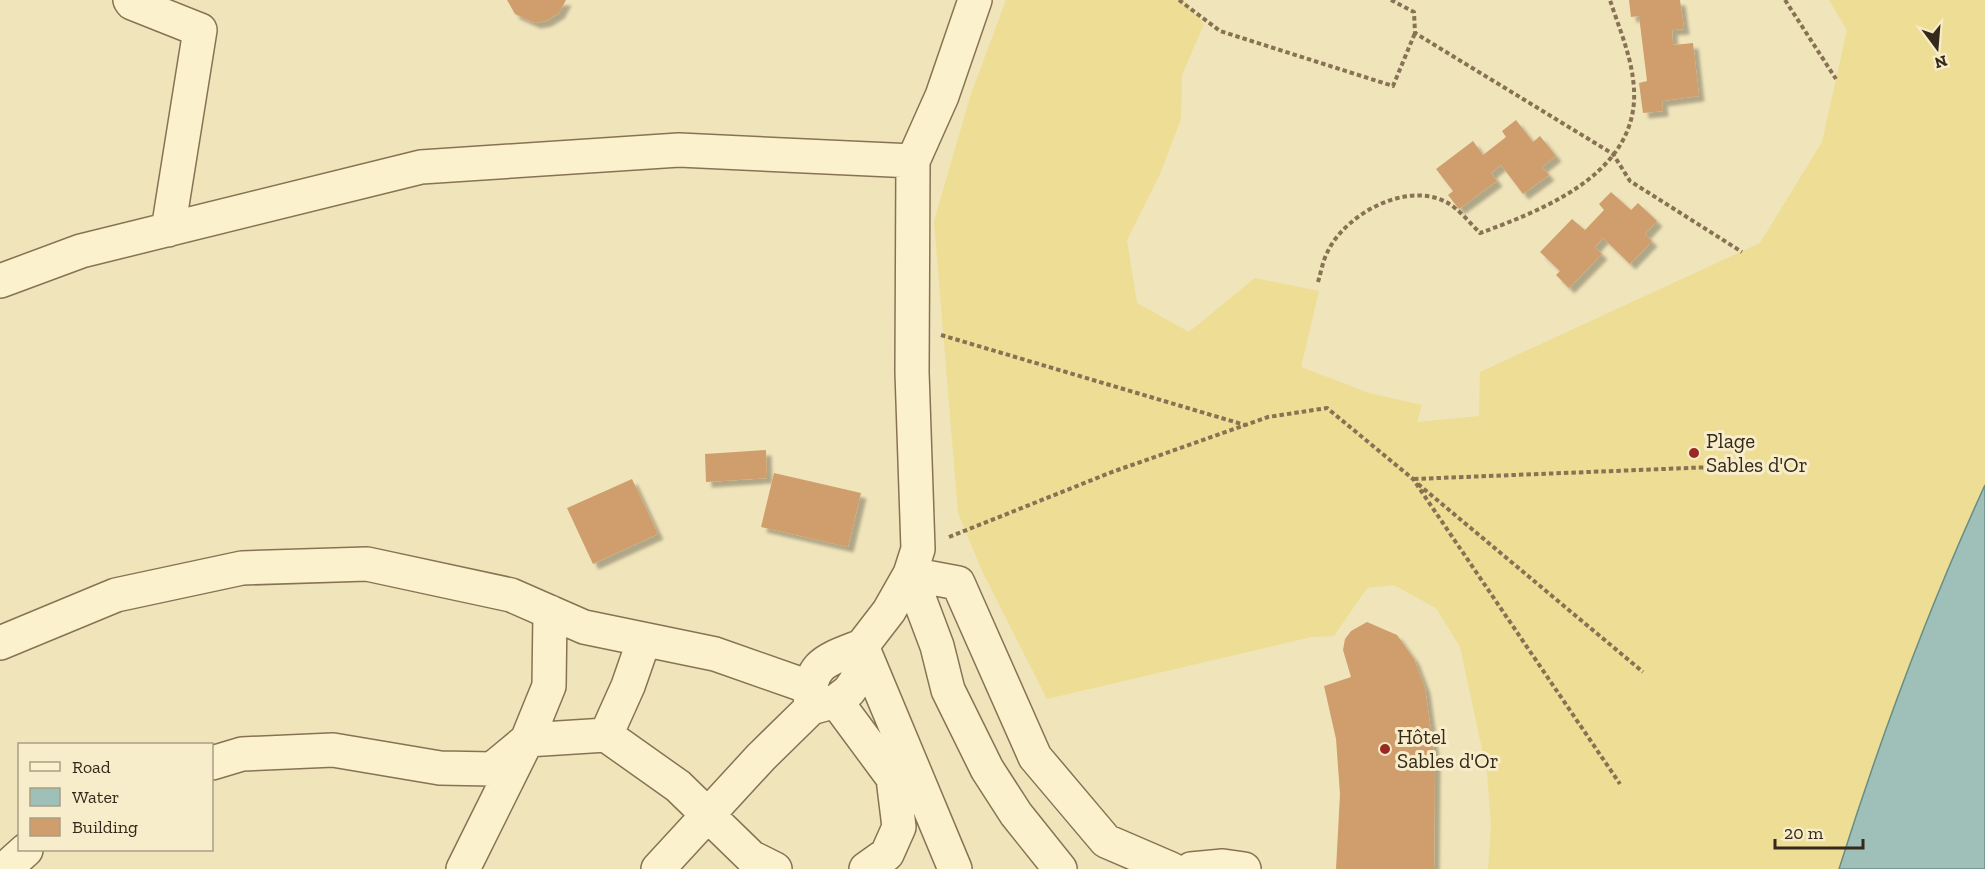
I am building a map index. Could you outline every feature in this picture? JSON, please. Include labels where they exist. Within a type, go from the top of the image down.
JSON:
[{"type":"street","points":[[130,0],[132,3],[200,30],[168,230]]},
{"type":"street","points":[[975,0],[942,96],[913,161],[914,562],[948,690],[982,759],[1016,814],[1060,869]]},
{"type":"street","points":[[0,281],[81,251],[421,167],[679,150],[913,161]]},
{"type":"street","points":[[658,869],[819,698],[856,681],[861,668],[862,646],[888,611],[914,562]]},
{"type":"street","points":[[914,562],[958,583],[1035,757],[1106,841],[1171,869]]},
{"type":"street","points":[[0,644],[116,595],[242,568],[367,564],[511,596],[584,627],[715,654],[819,698],[893,778],[899,827],[886,854],[866,869]]},
{"type":"street","points":[[463,869],[468,864],[527,740],[549,686],[550,612]]},
{"type":"street","points":[[606,735],[628,686],[644,640]]},
{"type":"street","points":[[862,646],[955,869]]},
{"type":"street","points":[[213,763],[242,754],[333,750],[440,768],[492,769],[527,740],[606,735],[678,786],[751,857],[775,869]]},
{"type":"street","points":[[5,869],[24,851]]},
{"type":"street","points":[[1191,869],[1223,866],[1244,869]]},
{"type":"path","points":[[1179,0],[1220,31],[1393,86],[1415,33],[1414,12],[1391,0]]},
{"type":"path","points":[[1318,282],[1328,250],[1351,220],[1390,200],[1423,194],[1447,202],[1480,233],[1557,202],[1598,173],[1623,143],[1633,114],[1633,79],[1610,0]]},
{"type":"path","points":[[1785,0],[1836,79]]},
{"type":"path","points":[[1415,33],[1613,154],[1630,181],[1742,252]]},
{"type":"path","points":[[912,326],[1245,425]]},
{"type":"path","points":[[914,562],[1112,472],[1268,417],[1326,408],[1643,672]]},
{"type":"path","points":[[1413,479],[1713,467]]},
{"type":"path","points":[[1413,479],[1620,784]]},
{"type":"sand","name":"Plage Sables d'Or","points":[[1006,0],[1183,0],[1204,24],[1182,75],[1181,119],[1160,174],[1127,240],[1137,303],[1189,332],[1255,278],[1319,291],[1301,367],[1369,393],[1422,405],[1417,422],[1479,416],[1480,372],[1760,243],[1822,142],[1847,30],[1829,0],[1985,0],[1985,485],[1906,675],[1839,869],[1488,869],[1491,825],[1487,772],[1460,647],[1436,608],[1394,585],[1367,588],[1334,636],[1311,637],[1047,699],[982,571],[958,513],[934,221],[971,94]]},
{"type":"water","points":[[1985,485],[1985,869],[1839,869],[1906,675]]},
{"type":"building","points":[[507,0],[566,0],[559,13],[546,21],[535,23],[515,14]]},
{"type":"building","points":[[1629,0],[1680,0],[1684,29],[1672,30],[1673,45],[1693,43],[1699,96],[1662,101],[1663,111],[1643,113],[1639,83],[1647,81],[1639,16],[1631,17]]},
{"type":"building","points":[[1516,120],[1533,142],[1540,136],[1556,156],[1542,167],[1549,175],[1523,194],[1501,165],[1491,173],[1497,181],[1459,209],[1448,195],[1453,191],[1436,169],[1473,141],[1483,155],[1506,137],[1502,131]]},
{"type":"building","points":[[1611,192],[1631,210],[1638,203],[1657,221],[1645,234],[1652,241],[1630,264],[1603,238],[1595,247],[1602,254],[1569,288],[1556,275],[1560,271],[1540,252],[1572,219],[1585,230],[1604,210],[1599,204]]},
{"type":"building","points":[[766,450],[767,478],[706,482],[705,454]]},
{"type":"building","points":[[774,473],[861,493],[848,547],[761,527]]},
{"type":"building","points":[[632,479],[658,534],[593,564],[567,508]]},
{"type":"building","name":"Hôtel Sables d'Or","points":[[1367,622],[1397,635],[1414,659],[1425,688],[1435,760],[1434,869],[1336,869],[1340,794],[1336,739],[1324,686],[1351,677],[1343,650],[1345,639],[1351,631]]},
{"type":"place","name":"Plage Sables d'Or","points":[[1694,453]]},
{"type":"place","name":"Hôtel Sables d'Or","points":[[1385,749]]}]
